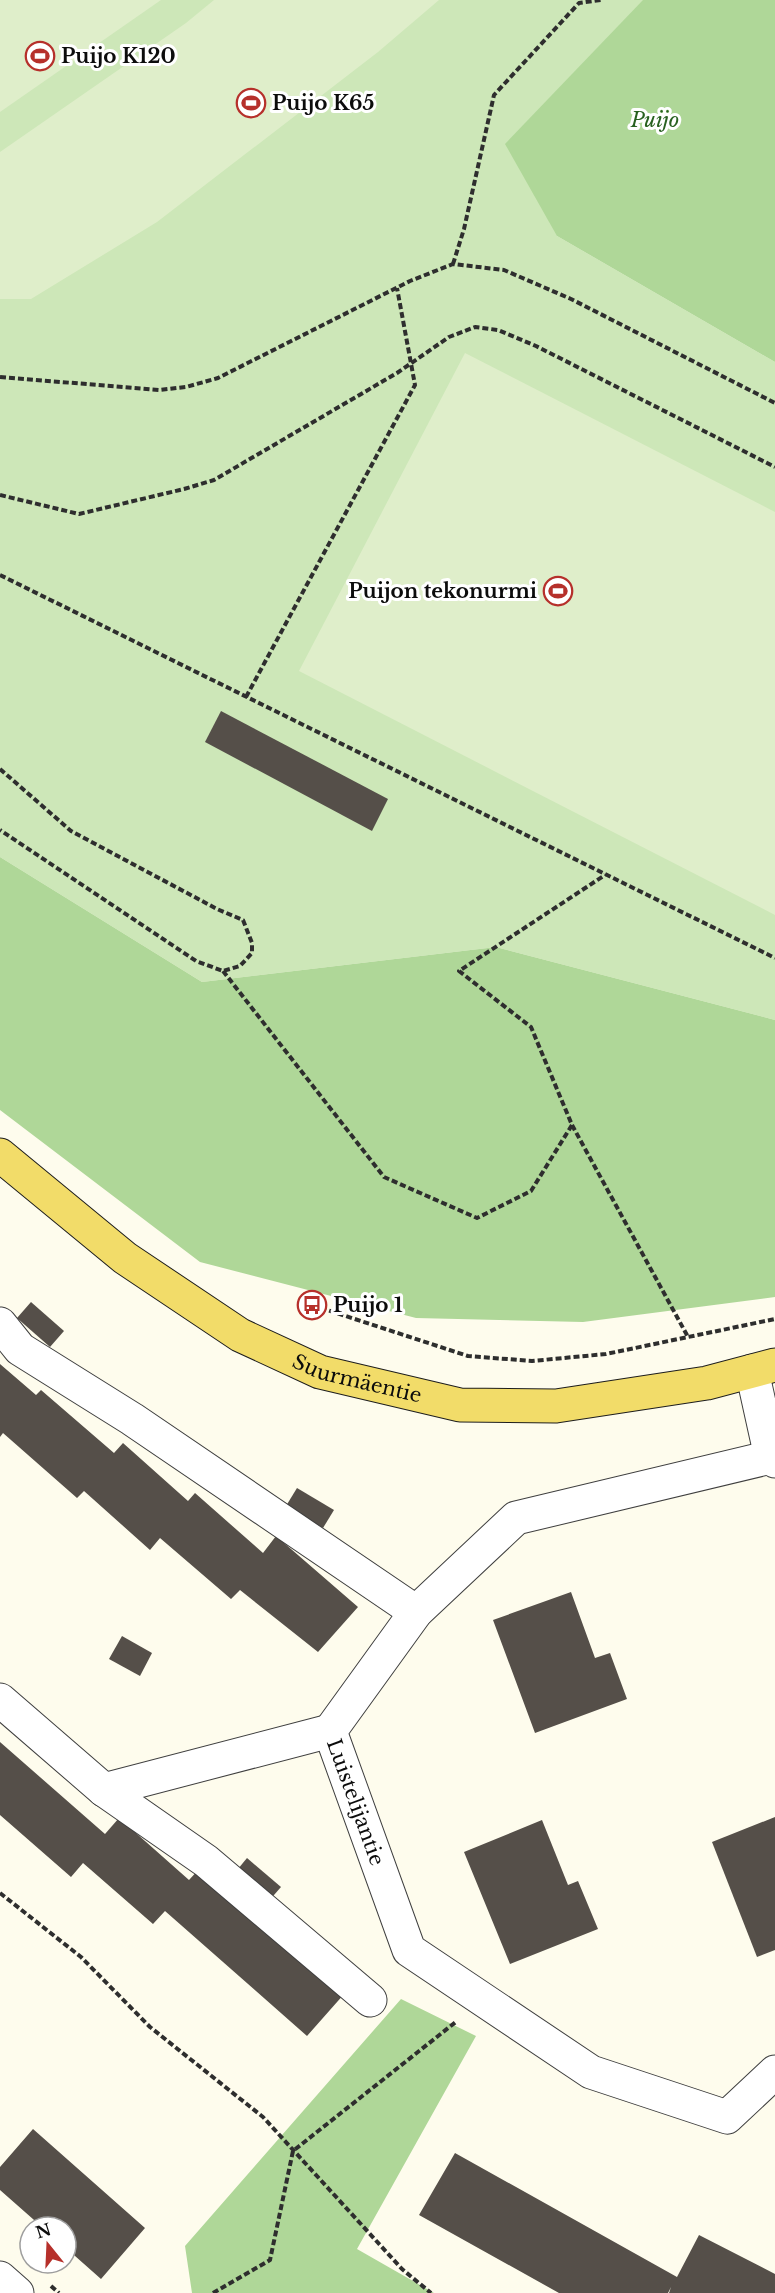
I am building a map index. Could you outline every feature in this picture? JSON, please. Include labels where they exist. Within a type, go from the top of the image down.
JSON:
[{"type":"main road","name":"Suurmäentie","points":[[0,1155],[125,1258],[240,1335],[320,1372],[460,1405],[556,1406],[707,1383],[763,1368]]},
{"type":"street","points":[[0,1324],[20,1349],[132,1419],[416,1612]]},
{"type":"street","name":"Luistelijantie","points":[[763,1368],[774,1458],[516,1518],[416,1612],[330,1731],[409,1950],[591,2072],[728,2117],[775,2072]]},
{"type":"street","points":[[0,1700],[104,1790],[206,1861],[370,2000]]},
{"type":"street","points":[[104,1790],[330,1731]]},
{"type":"street","points":[[0,2278],[17,2293]]},
{"type":"path","points":[[453,264],[464,229],[494,95],[579,3],[600,0]]},
{"type":"path","points":[[0,378],[136,389],[186,387],[218,378],[397,288],[453,264],[504,270],[571,299],[775,402]]},
{"type":"path","points":[[246,697],[415,386],[397,288]]},
{"type":"path","points":[[0,495],[79,514],[214,480],[411,364],[449,337],[475,327],[498,330],[536,346],[775,467]]},
{"type":"path","points":[[0,574],[775,958]]},
{"type":"path","points":[[0,769],[70,831],[217,909],[243,920],[252,943],[252,952],[240,966],[223,971]]},
{"type":"path","points":[[0,830],[168,944],[196,961],[223,971],[384,1177],[477,1218],[531,1191],[572,1125]]},
{"type":"path","points":[[605,875],[459,971],[531,1027],[572,1125],[688,1337]]},
{"type":"path","points":[[312,1305],[468,1356],[532,1361],[606,1354],[775,1319]]},
{"type":"path","points":[[0,1893],[81,1957],[150,2027],[263,2117],[402,2269],[431,2293]]},
{"type":"path","points":[[213,2293],[270,2260],[293,2151],[484,2000]]},
{"type":"green space","points":[[0,0],[775,0],[557,236],[775,362],[775,1020],[496,947],[202,982],[0,857]]},
{"type":"green space","name":"Puijo K120","points":[[0,0],[161,0],[0,112]]},
{"type":"green space","points":[[214,0],[439,0],[378,52],[157,222],[31,299],[0,299],[0,152],[186,23]]},
{"type":"green space","name":"Puijo","points":[[643,0],[775,0],[775,362],[557,236],[505,144]]},
{"type":"green space","name":"Puijon tekonurmi","points":[[465,353],[775,512],[775,915],[299,671]]},
{"type":"green space","points":[[0,857],[202,982],[496,947],[775,1020],[775,1297],[583,1322],[416,1318],[200,1262],[0,1110]]},
{"type":"green space","points":[[401,1999],[476,2036],[357,2249],[434,2293],[192,2293],[185,2246]]},
{"type":"building","points":[[221,711],[388,799],[372,831],[205,742]]},
{"type":"building","points":[[31,1302],[64,1331],[50,1347],[17,1318]]},
{"type":"building","points":[[0,1364],[36,1395],[41,1390],[114,1453],[123,1443],[188,1501],[195,1493],[263,1553],[276,1536],[358,1607],[318,1652],[240,1590],[231,1599],[160,1538],[150,1550],[84,1491],[77,1498],[3,1433],[0,1437]]},
{"type":"building","points":[[297,1488],[334,1510],[323,1528],[286,1506]]},
{"type":"building","points":[[571,1592],[595,1658],[610,1653],[627,1699],[535,1733],[493,1620]]},
{"type":"building","points":[[122,1636],[152,1653],[140,1676],[109,1659]]},
{"type":"building","points":[[0,1742],[105,1834],[119,1818],[189,1880],[201,1867],[345,1993],[307,2036],[165,1911],[153,1924],[83,1863],[71,1877],[0,1815]]},
{"type":"building","points":[[775,1817],[775,1950],[757,1957],[712,1842]]},
{"type":"building","points":[[542,1820],[568,1885],[578,1881],[598,1929],[510,1964],[464,1852]]},
{"type":"building","points":[[247,1858],[281,1887],[267,1903],[233,1875]]},
{"type":"building","points":[[33,2129],[145,2228],[101,2279],[78,2259],[78,2215],[28,2215],[0,2190],[0,2167]]},
{"type":"building","points":[[455,2153],[677,2277],[699,2235],[775,2274],[775,2293],[669,2293],[671,2287],[668,2293],[559,2293],[419,2215]]},
{"type":"place","name":"Puijo K120","points":[[40,56]]},
{"type":"place","name":"Puijo K65","points":[[251,103]]},
{"type":"place","name":"Puijon tekonurmi","points":[[558,591]]},
{"type":"place","name":"Puijo 1","points":[[312,1305]]}]
